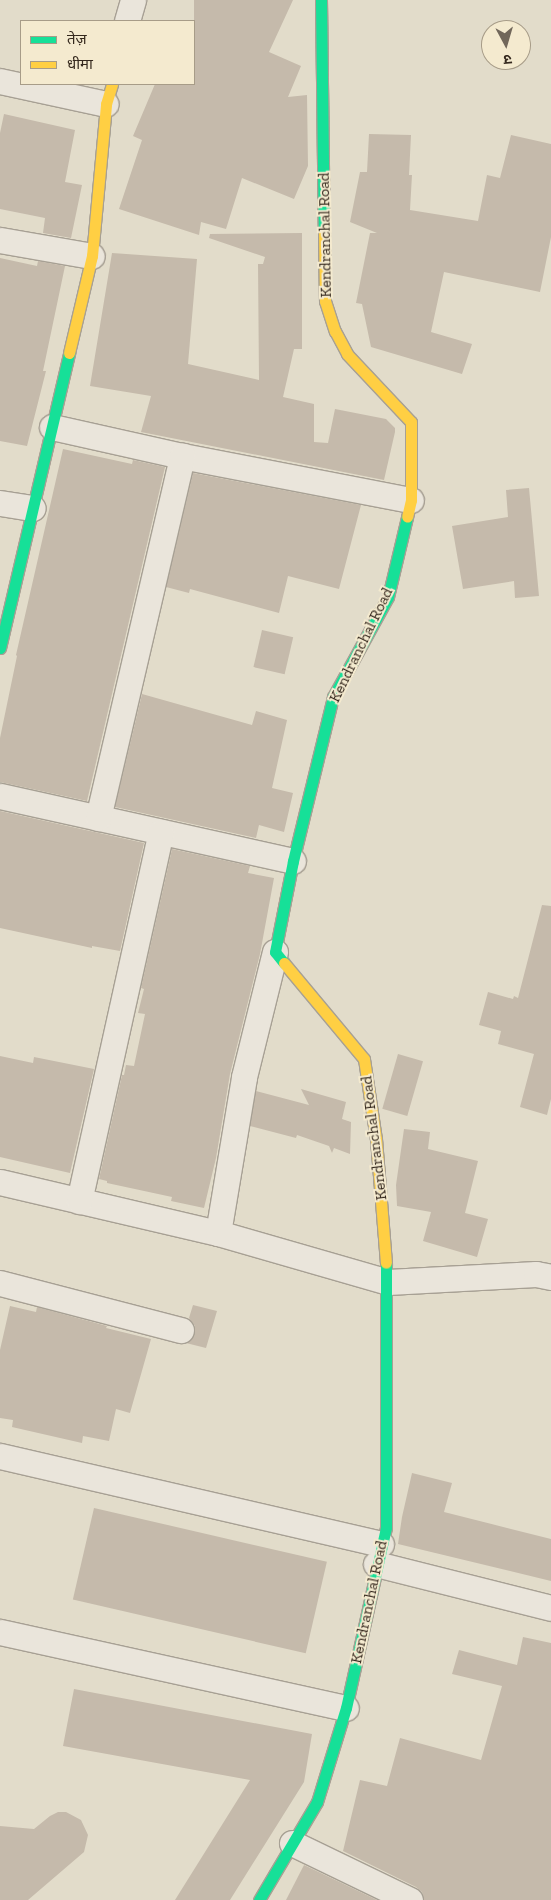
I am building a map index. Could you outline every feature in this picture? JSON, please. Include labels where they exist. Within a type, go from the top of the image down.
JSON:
[{"type":"street","points":[[127,20],[132,0]]},
{"type":"street","name":"Kendranchal Road","points":[[259,1900],[317,1802],[346,1708],[386,1527],[388,1282],[376,1139],[364,1059],[275,952],[293,861],[333,697],[388,597],[411,500],[411,422],[347,354],[335,331],[325,301],[321,0]]},
{"type":"street","points":[[0,81],[20,83]]},
{"type":"street","points":[[0,648],[5,607],[33,508],[92,256],[109,94],[34,85]]},
{"type":"street","points":[[0,240],[92,256]]},
{"type":"street","points":[[52,427],[182,456],[411,500]]},
{"type":"street","points":[[98,818],[182,456]]},
{"type":"street","points":[[0,503],[33,508]]},
{"type":"street","points":[[0,796],[293,861]]},
{"type":"street","points":[[79,1201],[161,832]]},
{"type":"street","points":[[218,1233],[244,1077],[275,952]]},
{"type":"street","points":[[0,1182],[218,1233],[388,1282],[536,1274],[551,1277]]},
{"type":"street","points":[[0,1283],[181,1330]]},
{"type":"street","points":[[0,1456],[379,1554],[551,1608]]},
{"type":"street","points":[[0,1632],[346,1708]]},
{"type":"street","points":[[292,1843],[410,1900]]},
{"type":"building","points":[[194,0],[293,0],[269,52],[301,66],[288,97],[307,95],[308,166],[294,199],[242,178],[226,229],[201,222],[199,235],[119,209],[142,140],[133,136],[155,85],[195,85]]},
{"type":"building","points":[[4,114],[75,130],[65,182],[82,185],[71,238],[43,233],[45,218],[0,209],[0,133]]},
{"type":"building","points":[[369,134],[411,135],[409,175],[412,175],[410,210],[478,221],[487,175],[500,178],[511,135],[551,144],[551,237],[540,292],[444,272],[431,332],[472,344],[462,374],[371,347],[362,304],[356,303],[370,233],[377,233],[350,222],[360,172],[367,172]]},
{"type":"building","points":[[302,233],[302,349],[294,349],[283,397],[314,404],[314,442],[328,443],[335,409],[386,419],[395,428],[395,432],[384,480],[141,432],[151,396],[90,386],[112,253],[197,259],[188,364],[259,380],[258,264],[263,264],[265,257],[209,238],[210,234]]},
{"type":"building","points":[[0,258],[37,266],[38,261],[65,266],[43,371],[46,371],[27,446],[0,441]]},
{"type":"building","points":[[63,449],[132,464],[133,460],[165,467],[87,801],[0,782],[0,738],[16,655]]},
{"type":"building","points":[[193,473],[361,505],[339,589],[288,576],[279,613],[190,589],[189,593],[166,587]]},
{"type":"building","points":[[529,488],[539,596],[515,598],[514,581],[463,589],[452,526],[508,517],[506,490]]},
{"type":"building","points":[[262,630],[293,637],[285,674],[253,667]]},
{"type":"building","points":[[142,694],[252,725],[256,711],[287,720],[272,788],[293,793],[284,832],[259,825],[256,838],[115,807]]},
{"type":"building","points":[[0,811],[144,843],[120,951],[92,946],[92,948],[0,928]]},
{"type":"building","points":[[172,849],[250,866],[248,873],[274,878],[260,954],[230,1074],[216,1158],[204,1208],[171,1201],[172,1197],[107,1183],[107,1181],[99,1179],[122,1075],[124,1075],[126,1065],[134,1066],[145,1014],[138,1013],[144,989],[141,988]]},
{"type":"building","points":[[542,905],[551,906],[551,1099],[547,1115],[520,1107],[534,1054],[498,1044],[501,1031],[479,1025],[488,992],[513,999],[514,996],[518,998]]},
{"type":"building","points":[[398,1054],[423,1061],[407,1116],[382,1109]]},
{"type":"building","points":[[0,1056],[33,1063],[34,1057],[94,1069],[70,1173],[0,1157]]},
{"type":"building","points":[[301,1089],[346,1102],[342,1119],[351,1122],[350,1154],[334,1148],[332,1153],[329,1146],[297,1135],[296,1138],[250,1126],[256,1091],[309,1105]]},
{"type":"building","points":[[404,1129],[430,1132],[428,1149],[478,1161],[465,1213],[488,1219],[477,1257],[423,1241],[431,1212],[397,1206],[396,1185]]},
{"type":"building","points":[[193,1305],[217,1311],[206,1348],[186,1343],[195,1333],[195,1326],[189,1318]]},
{"type":"building","points":[[10,1306],[36,1312],[37,1307],[107,1326],[106,1328],[151,1339],[130,1413],[116,1409],[109,1441],[83,1436],[82,1443],[12,1427],[13,1420],[0,1418],[0,1350]]},
{"type":"building","points":[[412,1473],[452,1483],[444,1512],[551,1539],[551,1581],[398,1544]]},
{"type":"building","points":[[94,1508],[327,1562],[306,1653],[73,1600]]},
{"type":"building","points":[[523,1637],[551,1643],[551,1900],[424,1900],[422,1892],[416,1887],[343,1851],[360,1780],[387,1786],[400,1738],[481,1760],[502,1686],[452,1674],[459,1650],[517,1665]]},
{"type":"building","points":[[74,1689],[312,1734],[304,1782],[230,1900],[175,1900],[250,1780],[63,1746]]},
{"type":"building","points":[[58,1812],[66,1812],[81,1820],[88,1835],[84,1852],[28,1900],[0,1900],[0,1826],[34,1829]]},
{"type":"building","points":[[304,1865],[377,1900],[286,1900]]},
{"type":"traffic: fast","points":[[321,0],[324,230]]},
{"type":"traffic: fast","points":[[0,648],[69,353]]},
{"type":"traffic: fast","points":[[284,963],[275,952],[293,861],[333,697],[388,597],[407,517]]},
{"type":"traffic: fast","points":[[259,1900],[317,1802],[346,1708],[386,1527],[386,1263]]},
{"type":"traffic: slow","points":[[69,353],[92,256],[106,104],[112,85]]},
{"type":"traffic: slow","points":[[324,230],[325,301],[335,331],[347,354],[411,422],[411,500],[407,517]]},
{"type":"traffic: slow","points":[[284,963],[364,1059],[376,1139],[386,1263]]}]
